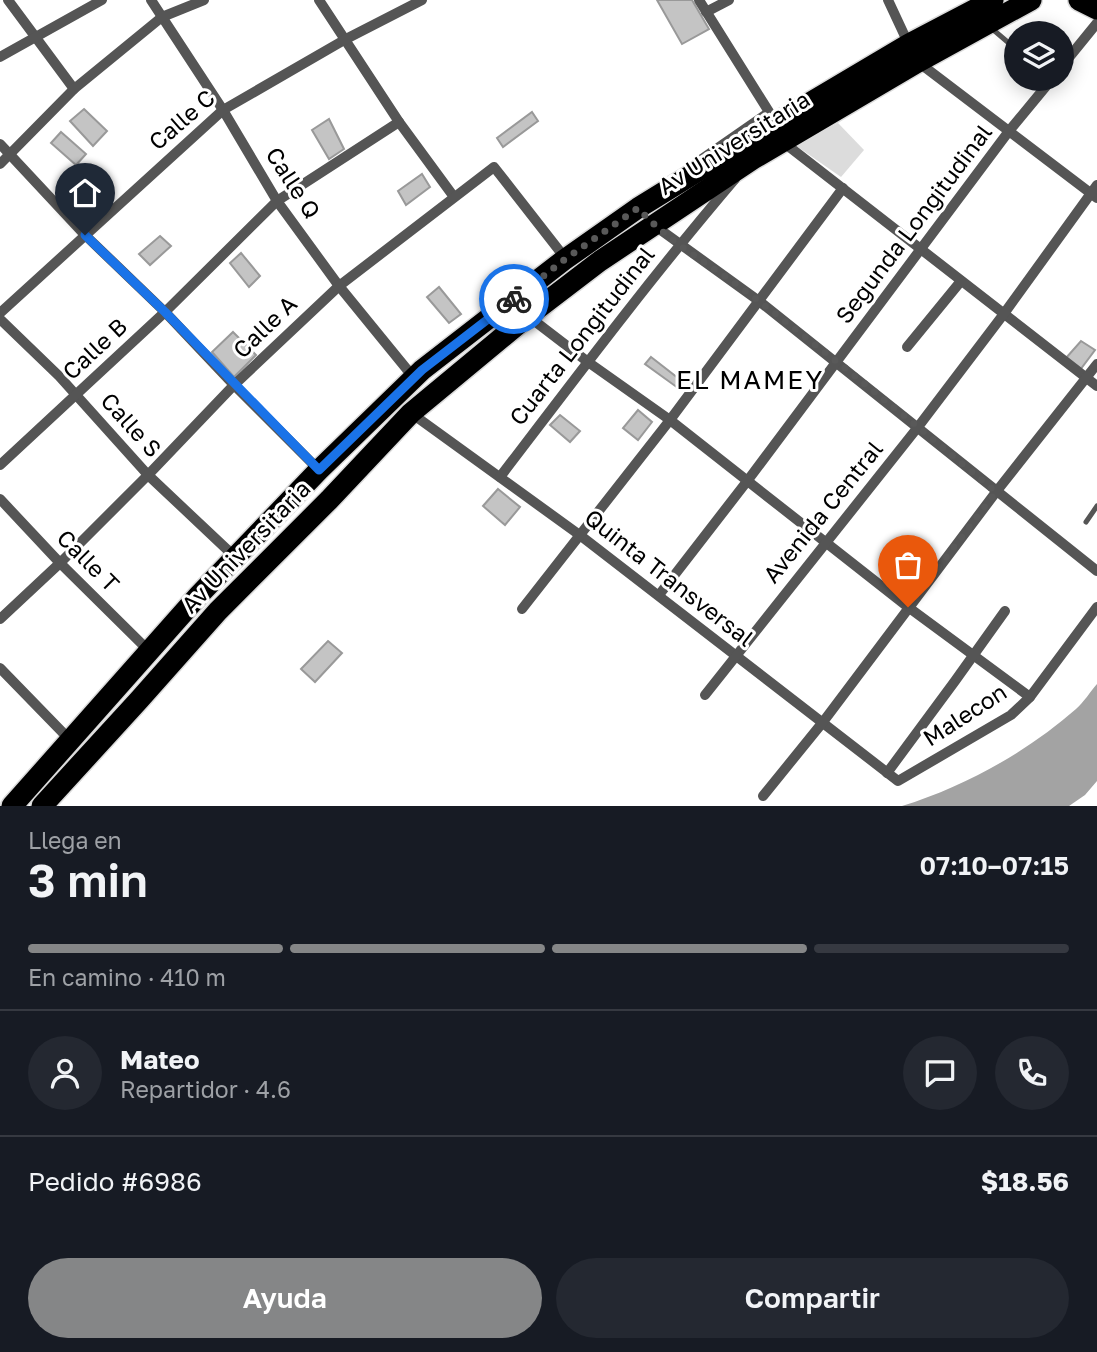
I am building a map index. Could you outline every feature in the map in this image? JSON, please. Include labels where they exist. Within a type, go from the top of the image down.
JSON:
[{"type":"highway","name":"Av Universitaria","points":[[914,53],[993,0]]},
{"type":"highway","name":"Av Universitaria","points":[[12,806],[148,650],[319,470],[414,378],[563,257],[638,208],[776,125],[914,53],[986,24],[1031,0]]},
{"type":"highway","points":[[1079,0],[1097,9]]},
{"type":"highway","name":"Av Universitaria","points":[[42,806],[218,611],[411,413],[528,316],[600,261],[753,159],[776,125]]},
{"type":"highway","points":[[199,595],[218,611]]},
{"type":"street","points":[[8,0],[74,89]]},
{"type":"street","points":[[0,57],[102,0]]},
{"type":"street","name":"Calle Q","points":[[151,0],[223,110],[277,201],[338,286],[414,378]]},
{"type":"street","points":[[0,164],[74,89],[163,17],[204,0]]},
{"type":"street","points":[[319,0],[399,122],[454,197]]},
{"type":"street","name":"Calle C","points":[[0,316],[223,110],[346,39],[422,0]]},
{"type":"street","points":[[699,0],[776,125],[843,188],[1097,386]]},
{"type":"street","points":[[706,12],[729,0]]},
{"type":"street","points":[[888,0],[914,53],[1009,131],[1095,192]]},
{"type":"street","points":[[1074,51],[1097,23]]},
{"type":"street","name":"Segunda Longitudinal","points":[[659,595],[922,250],[1009,131],[1042,91]]},
{"type":"street","name":"Calle B","points":[[0,465],[165,312],[277,201],[399,122]]},
{"type":"street","points":[[0,144],[85,235],[165,312],[319,470]]},
{"type":"street","name":"Cuarta Longitudinal","points":[[500,477],[679,244],[753,159]]},
{"type":"street","name":"Calle A","points":[[0,619],[148,475],[234,385],[338,286],[494,167],[563,257]]},
{"type":"street","points":[[522,609],[670,420],[843,188]]},
{"type":"street","name":"Avenida Central","points":[[705,695],[918,427],[1095,192]]},
{"type":"street","points":[[638,208],[653,225],[759,301],[1097,571]]},
{"type":"street","points":[[907,347],[961,281]]},
{"type":"street","name":"Calle S","points":[[0,316],[59,376],[148,475],[235,557]]},
{"type":"street","points":[[528,316],[587,362],[670,420],[908,607],[1030,696]]},
{"type":"street","points":[[763,796],[1097,364]]},
{"type":"street","name":"Quinta Transversal","points":[[411,413],[659,595],[898,781]]},
{"type":"street","name":"Calle T","points":[[0,499],[148,650]]},
{"type":"street","name":"Malecon","points":[[898,781],[1011,715],[1030,696],[1097,607]]},
{"type":"street","points":[[887,772],[1005,611]]},
{"type":"street","points":[[0,668],[69,739]]},
{"type":"lane","points":[[986,24],[1004,39]]},
{"type":"lane","points":[[688,166],[776,125]]},
{"type":"lane","points":[[563,257],[653,190]]},
{"type":"lane","points":[[1086,522],[1097,506]]},
{"type":"shaded area","points":[[838,123],[864,150],[841,177],[795,145]]},
{"type":"shaded area","points":[[1097,684],[1097,781],[1085,795],[1069,806],[902,806],[948,789],[1016,754],[1076,709]]},
{"type":"building","points":[[657,0],[692,0],[709,29],[682,44]]},
{"type":"building","points":[[84,109],[107,131],[93,146],[70,121]]},
{"type":"building","points":[[532,112],[538,121],[503,147],[497,138]]},
{"type":"building","points":[[329,119],[344,149],[329,159],[312,130]]},
{"type":"building","points":[[61,132],[86,154],[76,165],[51,143]]},
{"type":"building","points":[[422,174],[430,187],[406,205],[398,191]]},
{"type":"building","points":[[160,236],[171,246],[150,265],[139,254]]},
{"type":"building","points":[[241,253],[260,276],[249,287],[230,263]]},
{"type":"building","points":[[439,287],[461,314],[449,323],[427,297]]},
{"type":"building","points":[[233,332],[256,355],[234,377],[212,352]]},
{"type":"building","points":[[1081,341],[1095,350],[1080,370],[1066,358]]},
{"type":"building","points":[[651,357],[683,382],[678,388],[645,364]]},
{"type":"building","points":[[638,410],[652,422],[638,440],[623,428]]},
{"type":"building","points":[[560,415],[580,431],[570,442],[550,425]]},
{"type":"building","points":[[498,489],[520,507],[505,525],[483,506]]},
{"type":"building","points":[[328,641],[342,653],[315,682],[301,669]]},
{"type":"way so far","points":[[514,299],[638,208],[653,225],[759,301],[996,492],[908,607]]},
{"type":"district","name":"EL MAMEY","points":[[750,380]]},
{"type":"route","points":[[85,235],[165,312],[319,470],[422,370],[514,299]]}]
